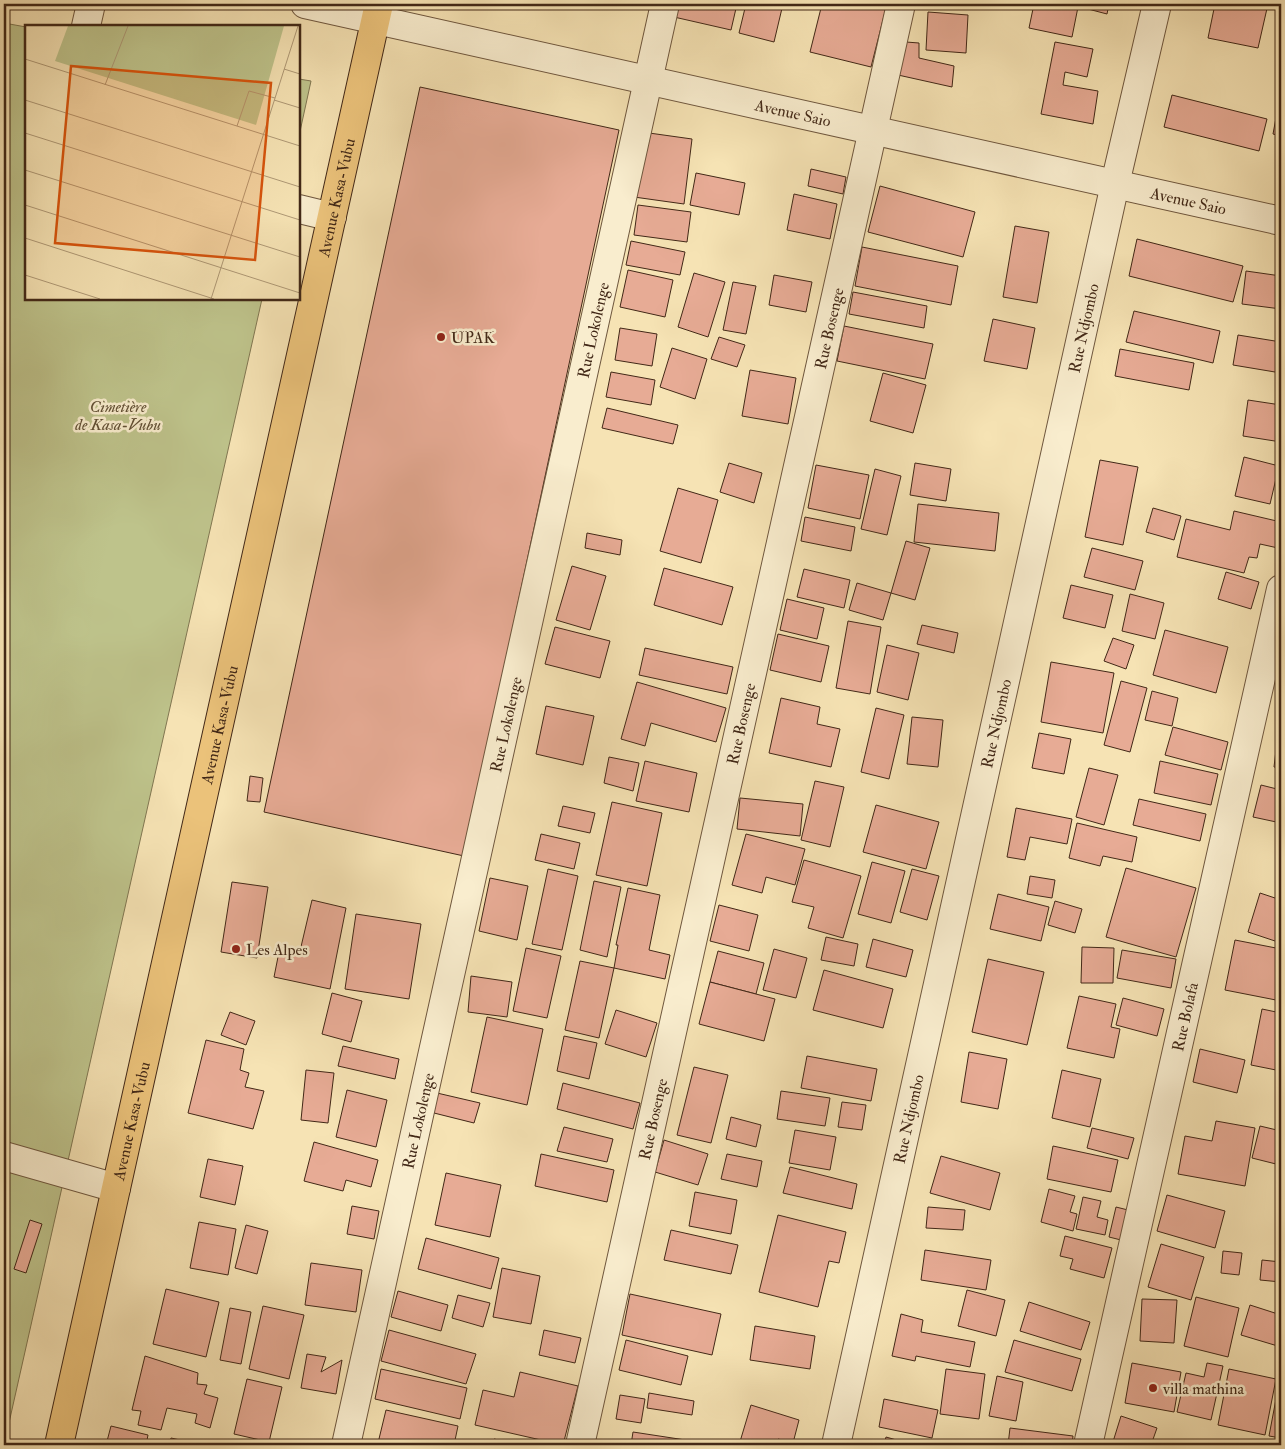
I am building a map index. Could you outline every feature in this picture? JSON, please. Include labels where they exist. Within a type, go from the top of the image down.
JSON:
[{"type":"main road","name":"Avenue Kasa-Vubu","points":[[59,1445],[378,12]]},
{"type":"street","points":[[86,25],[91,4]]},
{"type":"street","name":"Avenue Saio","points":[[304,4],[378,12],[648,80],[1281,221]]},
{"type":"street","name":"Rue Lokolenge","points":[[346,1445],[665,4]]},
{"type":"street","name":"Rue Bosenge","points":[[580,1445],[901,4]]},
{"type":"street","name":"Rue Ndjombo","points":[[836,1445],[1115,184],[1157,4]]},
{"type":"street","points":[[300,209],[332,217]]},
{"type":"street","name":"Rue Bolafa","points":[[1088,1445],[1281,589]]},
{"type":"street","points":[[4,1156],[116,1188]]},
{"type":"green space","name":"Cimetière de Kasa-Vubu","points":[[4,23],[25,27],[25,300],[262,300],[4,1445]]},
{"type":"green space","points":[[300,79],[311,81],[300,131]]},
{"type":"building","points":[[677,4],[737,4],[731,30],[674,17]]},
{"type":"building","points":[[746,4],[783,4],[774,42],[739,33]]},
{"type":"building","points":[[822,4],[887,4],[871,67],[810,52]]},
{"type":"building","points":[[1034,4],[1061,4],[1078,7],[1072,37],[1029,28]]},
{"type":"building","points":[[1069,4],[1109,4],[1107,14]]},
{"type":"building","points":[[1215,4],[1268,4],[1258,48],[1208,38]]},
{"type":"building","points":[[928,12],[968,15],[966,53],[926,50]]},
{"type":"building","points":[[906,42],[919,43],[919,58],[954,66],[952,87],[898,75]]},
{"type":"building","points":[[1055,42],[1093,49],[1087,77],[1065,72],[1063,85],[1098,91],[1093,124],[1041,114]]},
{"type":"building","points":[[420,87],[619,130],[464,856],[264,812]]},
{"type":"building","points":[[1281,91],[1281,136],[1273,134]]},
{"type":"building","points":[[1172,95],[1267,119],[1259,151],[1164,127]]},
{"type":"building","points":[[642,132],[692,139],[684,204],[634,197]]},
{"type":"building","points":[[811,169],[846,177],[843,194],[808,186]]},
{"type":"building","points":[[696,173],[745,183],[739,215],[690,205]]},
{"type":"building","points":[[880,186],[975,212],[963,257],[868,232]]},
{"type":"building","points":[[794,194],[837,204],[830,239],[787,230]]},
{"type":"building","points":[[638,205],[691,212],[687,242],[634,235]]},
{"type":"building","points":[[1015,226],[1049,232],[1037,303],[1003,297]]},
{"type":"building","points":[[1137,239],[1243,266],[1233,302],[1129,276]]},
{"type":"building","points":[[631,241],[685,252],[680,275],[626,265]]},
{"type":"building","points":[[862,247],[958,266],[951,305],[855,286]]},
{"type":"building","points":[[628,270],[673,280],[665,317],[620,307]]},
{"type":"building","points":[[1246,271],[1281,276],[1281,309],[1242,304]]},
{"type":"building","points":[[694,273],[725,282],[708,337],[678,327]]},
{"type":"building","points":[[774,275],[812,282],[806,312],[769,305]]},
{"type":"building","points":[[733,282],[756,286],[746,334],[723,330]]},
{"type":"building","points":[[853,292],[927,306],[924,328],[849,314]]},
{"type":"building","points":[[1134,311],[1220,331],[1213,363],[1126,342]]},
{"type":"building","points":[[993,319],[1035,328],[1027,369],[984,361]]},
{"type":"building","points":[[844,326],[933,344],[925,379],[837,361]]},
{"type":"building","points":[[620,328],[657,334],[652,366],[615,360]]},
{"type":"building","points":[[1238,335],[1281,342],[1281,373],[1233,365]]},
{"type":"building","points":[[719,337],[745,345],[737,367],[711,359]]},
{"type":"building","points":[[672,348],[707,359],[695,399],[660,387]]},
{"type":"building","points":[[1120,349],[1194,363],[1189,390],[1115,376]]},
{"type":"building","points":[[750,370],[796,378],[788,424],[742,416]]},
{"type":"building","points":[[611,372],[655,380],[651,405],[606,397]]},
{"type":"building","points":[[883,373],[926,385],[913,433],[870,421]]},
{"type":"building","points":[[1248,400],[1281,405],[1281,442],[1243,436]]},
{"type":"building","points":[[607,408],[678,425],[673,444],[602,428]]},
{"type":"building","points":[[1244,457],[1279,466],[1270,504],[1235,496]]},
{"type":"building","points":[[1100,460],[1138,467],[1123,545],[1085,537]]},
{"type":"building","points":[[729,463],[762,473],[754,503],[720,492]]},
{"type":"building","points":[[915,463],[951,469],[946,501],[910,495]]},
{"type":"building","points":[[816,465],[869,475],[860,519],[808,508]]},
{"type":"building","points":[[875,469],[901,476],[887,535],[861,529]]},
{"type":"building","points":[[678,488],[718,500],[701,563],[660,551]]},
{"type":"building","points":[[918,504],[999,513],[995,551],[914,542]]},
{"type":"building","points":[[1153,508],[1181,516],[1174,540],[1146,532]]},
{"type":"building","points":[[1234,511],[1281,522],[1278,548],[1260,544],[1257,558],[1249,557],[1244,573],[1177,557],[1186,519],[1230,530]]},
{"type":"building","points":[[805,517],[855,527],[851,551],[801,541]]},
{"type":"building","points":[[587,533],[622,540],[620,555],[585,548]]},
{"type":"building","points":[[906,541],[930,548],[915,600],[891,593]]},
{"type":"building","points":[[1092,548],[1143,561],[1135,590],[1084,577]]},
{"type":"building","points":[[572,566],[606,576],[590,630],[556,620]]},
{"type":"building","points":[[664,568],[733,587],[722,625],[654,605]]},
{"type":"building","points":[[804,569],[850,580],[844,608],[797,597]]},
{"type":"building","points":[[1226,572],[1259,582],[1251,609],[1218,599]]},
{"type":"building","points":[[857,583],[891,593],[883,620],[849,610]]},
{"type":"building","points":[[1071,585],[1113,595],[1105,628],[1063,618]]},
{"type":"building","points":[[1130,594],[1164,603],[1155,639],[1122,631]]},
{"type":"building","points":[[787,599],[824,608],[817,639],[780,630]]},
{"type":"building","points":[[848,621],[881,627],[870,694],[836,688]]},
{"type":"building","points":[[922,625],[958,633],[954,653],[917,644]]},
{"type":"building","points":[[555,627],[610,641],[600,678],[545,664]]},
{"type":"building","points":[[1165,630],[1228,647],[1216,693],[1153,675]]},
{"type":"building","points":[[778,634],[829,646],[821,682],[770,670]]},
{"type":"building","points":[[1113,638],[1134,645],[1126,669],[1104,661]]},
{"type":"building","points":[[887,645],[919,653],[908,700],[877,692]]},
{"type":"building","points":[[645,648],[733,667],[727,694],[639,675]]},
{"type":"building","points":[[1051,662],[1114,673],[1103,733],[1041,722]]},
{"type":"building","points":[[1121,681],[1147,688],[1130,752],[1104,745]]},
{"type":"building","points":[[637,682],[726,708],[716,742],[651,723],[645,746],[621,739]]},
{"type":"building","points":[[1152,691],[1178,698],[1172,726],[1145,720]]},
{"type":"building","points":[[781,698],[820,707],[817,724],[840,729],[831,767],[769,753]]},
{"type":"building","points":[[546,706],[594,716],[583,765],[536,754]]},
{"type":"building","points":[[876,708],[904,715],[889,779],[861,772]]},
{"type":"building","points":[[912,717],[943,720],[938,767],[907,764]]},
{"type":"building","points":[[1173,727],[1228,742],[1221,770],[1165,755]]},
{"type":"building","points":[[1039,733],[1071,739],[1064,774],[1032,768]]},
{"type":"building","points":[[1278,733],[1281,733],[1281,768],[1274,767]]},
{"type":"building","points":[[609,757],[639,763],[633,791],[604,783]]},
{"type":"building","points":[[645,761],[697,773],[689,812],[636,801]]},
{"type":"building","points":[[1160,761],[1218,774],[1211,805],[1154,793]]},
{"type":"building","points":[[1089,768],[1118,775],[1104,825],[1076,817]]},
{"type":"building","points":[[250,776],[263,778],[260,802],[247,801]]},
{"type":"building","points":[[815,781],[844,787],[830,847],[801,840]]},
{"type":"building","points":[[1261,785],[1281,790],[1281,823],[1253,817]]},
{"type":"building","points":[[740,798],[803,804],[800,836],[737,829]]},
{"type":"building","points":[[1139,799],[1206,814],[1200,841],[1133,825]]},
{"type":"building","points":[[612,802],[662,813],[647,886],[596,875]]},
{"type":"building","points":[[876,805],[939,822],[926,869],[863,852]]},
{"type":"building","points":[[563,806],[595,813],[590,833],[558,826]]},
{"type":"building","points":[[1016,808],[1072,819],[1067,844],[1030,837],[1025,860],[1007,857]]},
{"type":"building","points":[[1077,823],[1137,837],[1132,862],[1103,856],[1100,866],[1069,858]]},
{"type":"building","points":[[541,834],[580,843],[574,869],[535,860]]},
{"type":"building","points":[[746,834],[805,849],[795,885],[766,877],[762,893],[732,885]]},
{"type":"building","points":[[804,860],[861,876],[843,938],[808,928],[814,907],[792,902]]},
{"type":"building","points":[[872,862],[905,871],[891,923],[858,914]]},
{"type":"building","points":[[1126,868],[1196,888],[1176,957],[1106,937]]},
{"type":"building","points":[[548,869],[578,876],[562,950],[532,944]]},
{"type":"building","points":[[912,869],[939,876],[927,920],[900,912]]},
{"type":"building","points":[[1030,876],[1055,880],[1052,898],[1027,894]]},
{"type":"building","points":[[490,878],[528,886],[517,940],[479,931]]},
{"type":"building","points":[[594,881],[621,887],[607,957],[580,950]]},
{"type":"building","points":[[232,882],[268,887],[257,958],[221,952]]},
{"type":"building","points":[[628,888],[660,895],[649,950],[670,955],[665,979],[614,968],[618,945],[616,945]]},
{"type":"building","points":[[1260,893],[1281,900],[1281,943],[1248,932]]},
{"type":"building","points":[[998,894],[1049,907],[1041,941],[990,929]]},
{"type":"building","points":[[312,900],[346,908],[330,989],[274,977],[280,947],[300,951]]},
{"type":"building","points":[[1055,901],[1082,909],[1075,933],[1048,925]]},
{"type":"building","points":[[719,905],[758,915],[749,951],[710,941]]},
{"type":"building","points":[[356,914],[421,924],[409,999],[345,989]]},
{"type":"building","points":[[826,937],[858,944],[854,966],[821,960]]},
{"type":"building","points":[[873,939],[913,950],[906,977],[866,967]]},
{"type":"building","points":[[1235,940],[1281,949],[1281,1001],[1225,990]]},
{"type":"building","points":[[1082,947],[1114,948],[1113,983],[1081,983]]},
{"type":"building","points":[[526,948],[561,956],[547,1018],[513,1011]]},
{"type":"building","points":[[774,949],[807,958],[796,998],[763,990]]},
{"type":"building","points":[[1122,950],[1176,959],[1171,988],[1117,978]]},
{"type":"building","points":[[718,951],[764,963],[756,994],[710,982]]},
{"type":"building","points":[[988,959],[1044,972],[1027,1045],[972,1032]]},
{"type":"building","points":[[580,961],[614,968],[599,1038],[565,1030]]},
{"type":"building","points":[[824,970],[893,989],[883,1028],[813,1010]]},
{"type":"building","points":[[471,976],[512,982],[507,1017],[468,1012]]},
{"type":"building","points":[[710,982],[775,999],[764,1041],[699,1024]]},
{"type":"building","points":[[332,993],[362,1001],[351,1042],[322,1034]]},
{"type":"building","points":[[1079,996],[1116,1004],[1111,1027],[1120,1029],[1114,1058],[1067,1048]]},
{"type":"building","points":[[1123,998],[1164,1009],[1157,1036],[1116,1025]]},
{"type":"building","points":[[1262,1009],[1281,1013],[1281,1071],[1251,1065]]},
{"type":"building","points":[[616,1010],[657,1023],[646,1057],[605,1044]]},
{"type":"building","points":[[230,1012],[255,1021],[246,1045],[221,1035]]},
{"type":"building","points":[[487,1017],[543,1029],[527,1105],[471,1092]]},
{"type":"building","points":[[564,1036],[597,1043],[589,1079],[557,1071]]},
{"type":"building","points":[[206,1040],[244,1049],[240,1070],[249,1073],[245,1087],[264,1091],[253,1129],[188,1113]]},
{"type":"building","points":[[343,1046],[399,1059],[395,1079],[338,1066]]},
{"type":"building","points":[[1200,1049],[1245,1060],[1237,1093],[1193,1082]]},
{"type":"building","points":[[969,1052],[1007,1059],[998,1109],[961,1102]]},
{"type":"building","points":[[807,1056],[877,1069],[871,1101],[801,1088]]},
{"type":"building","points":[[694,1067],[728,1075],[711,1143],[677,1135]]},
{"type":"building","points":[[306,1070],[334,1073],[328,1123],[301,1120]]},
{"type":"building","points":[[1062,1070],[1101,1079],[1090,1127],[1052,1118]]},
{"type":"building","points":[[563,1083],[640,1103],[633,1129],[557,1109]]},
{"type":"building","points":[[347,1090],[387,1100],[376,1147],[336,1137]]},
{"type":"building","points":[[781,1091],[830,1098],[825,1126],[777,1119]]},
{"type":"building","points":[[437,1093],[480,1103],[474,1123],[434,1113]]},
{"type":"building","points":[[842,1102],[866,1105],[862,1130],[838,1127]]},
{"type":"building","points":[[731,1117],[761,1125],[756,1147],[726,1139]]},
{"type":"building","points":[[1216,1121],[1255,1128],[1245,1186],[1178,1174],[1185,1136],[1212,1141]]},
{"type":"building","points":[[1260,1126],[1281,1131],[1281,1142],[1276,1164],[1252,1158]]},
{"type":"building","points":[[564,1127],[613,1139],[607,1162],[557,1151]]},
{"type":"building","points":[[1092,1128],[1134,1138],[1128,1159],[1087,1148]]},
{"type":"building","points":[[795,1130],[836,1137],[830,1170],[789,1163]]},
{"type":"building","points":[[664,1140],[708,1154],[698,1185],[655,1172]]},
{"type":"building","points":[[314,1142],[378,1160],[371,1187],[346,1180],[343,1191],[304,1181]]},
{"type":"building","points":[[1053,1146],[1118,1160],[1111,1192],[1047,1179]]},
{"type":"building","points":[[541,1154],[614,1170],[607,1202],[535,1186]]},
{"type":"building","points":[[727,1154],[762,1161],[757,1187],[721,1179]]},
{"type":"building","points":[[941,1156],[1000,1173],[990,1210],[930,1193]]},
{"type":"building","points":[[208,1159],[243,1166],[235,1205],[200,1197]]},
{"type":"building","points":[[790,1167],[857,1184],[852,1209],[783,1193]]},
{"type":"building","points":[[446,1173],[501,1185],[490,1237],[435,1225]]},
{"type":"building","points":[[1049,1189],[1075,1196],[1070,1212],[1077,1214],[1073,1231],[1041,1222]]},
{"type":"building","points":[[695,1192],[737,1200],[731,1234],[689,1226]]},
{"type":"building","points":[[1167,1195],[1225,1211],[1215,1248],[1157,1231]]},
{"type":"building","points":[[1083,1197],[1101,1201],[1097,1217],[1108,1220],[1105,1235],[1076,1229]]},
{"type":"building","points":[[352,1206],[379,1211],[374,1239],[347,1234]]},
{"type":"building","points":[[928,1207],[965,1210],[963,1230],[926,1228]]},
{"type":"building","points":[[1116,1207],[1128,1210],[1121,1240],[1109,1237]]},
{"type":"building","points":[[778,1215],[846,1232],[839,1263],[829,1261],[818,1307],[759,1292]]},
{"type":"building","points":[[30,1220],[42,1224],[26,1273],[14,1269]]},
{"type":"building","points":[[199,1222],[236,1229],[228,1275],[190,1268]]},
{"type":"building","points":[[246,1225],[268,1231],[257,1274],[235,1268]]},
{"type":"building","points":[[671,1230],[738,1245],[731,1274],[664,1260]]},
{"type":"building","points":[[1065,1236],[1112,1248],[1104,1278],[1070,1269],[1073,1259],[1060,1256]]},
{"type":"building","points":[[426,1238],[499,1258],[491,1289],[418,1269]]},
{"type":"building","points":[[1161,1244],[1204,1257],[1191,1300],[1148,1287]]},
{"type":"building","points":[[925,1250],[991,1260],[986,1290],[921,1280]]},
{"type":"building","points":[[1223,1251],[1242,1253],[1239,1275],[1221,1273]]},
{"type":"building","points":[[1262,1260],[1281,1262],[1281,1282],[1260,1280]]},
{"type":"building","points":[[311,1263],[362,1270],[356,1312],[305,1305]]},
{"type":"building","points":[[502,1268],[540,1276],[531,1324],[493,1317]]},
{"type":"building","points":[[166,1289],[219,1302],[206,1357],[153,1344]]},
{"type":"building","points":[[967,1290],[1005,1300],[996,1336],[958,1326]]},
{"type":"building","points":[[398,1291],[448,1305],[441,1331],[391,1317]]},
{"type":"building","points":[[630,1294],[721,1314],[712,1355],[622,1335]]},
{"type":"building","points":[[458,1295],[490,1303],[483,1327],[452,1318]]},
{"type":"building","points":[[1196,1297],[1239,1308],[1228,1357],[1184,1346]]},
{"type":"building","points":[[1142,1299],[1177,1300],[1174,1343],[1140,1341]]},
{"type":"building","points":[[1029,1302],[1090,1322],[1081,1350],[1020,1331]]},
{"type":"building","points":[[1250,1305],[1281,1315],[1281,1347],[1241,1335]]},
{"type":"building","points":[[263,1306],[304,1315],[289,1379],[249,1369]]},
{"type":"building","points":[[230,1308],[251,1312],[241,1364],[220,1360]]},
{"type":"building","points":[[901,1314],[923,1320],[921,1332],[975,1342],[970,1367],[916,1356],[915,1361],[892,1356]]},
{"type":"building","points":[[755,1326],[815,1336],[810,1369],[750,1360]]},
{"type":"building","points":[[389,1330],[476,1354],[466,1384],[381,1361]]},
{"type":"building","points":[[544,1330],[581,1338],[575,1363],[539,1355]]},
{"type":"building","points":[[626,1340],[688,1356],[681,1385],[619,1370]]},
{"type":"building","points":[[1014,1340],[1081,1359],[1072,1391],[1005,1372]]},
{"type":"building","points":[[307,1354],[326,1357],[321,1372],[342,1360],[336,1394],[301,1388]]},
{"type":"building","points":[[145,1356],[198,1373],[197,1384],[207,1385],[204,1394],[218,1398],[210,1428],[195,1423],[197,1414],[167,1408],[161,1430],[138,1425],[141,1411],[132,1410]]},
{"type":"building","name":"villa mathina","points":[[1132,1363],[1181,1372],[1174,1412],[1125,1403]]},
{"type":"building","points":[[1207,1363],[1223,1366],[1211,1420],[1177,1412],[1186,1373],[1204,1377]]},
{"type":"building","points":[[381,1369],[467,1388],[460,1419],[375,1399]]},
{"type":"building","points":[[946,1369],[985,1374],[979,1419],[940,1414]]},
{"type":"building","points":[[1229,1369],[1276,1379],[1265,1435],[1218,1425]]},
{"type":"building","points":[[520,1372],[578,1386],[563,1445],[475,1425],[483,1390],[514,1397]]},
{"type":"building","points":[[997,1376],[1023,1382],[1016,1421],[989,1416]]},
{"type":"building","points":[[247,1379],[282,1387],[269,1442],[234,1434]]},
{"type":"building","points":[[649,1393],[694,1401],[692,1415],[647,1408]]},
{"type":"building","points":[[620,1395],[645,1399],[641,1423],[616,1419]]},
{"type":"building","points":[[884,1399],[938,1410],[932,1438],[879,1427]]},
{"type":"building","points":[[1276,1399],[1281,1400],[1281,1438],[1269,1436]]},
{"type":"building","points":[[751,1405],[799,1420],[793,1443],[778,1439],[776,1445],[739,1445]]},
{"type":"building","points":[[386,1410],[458,1426],[454,1445],[386,1445],[378,1443]]},
{"type":"building","points":[[1121,1416],[1157,1428],[1151,1445],[1112,1445]]},
{"type":"building","points":[[111,1426],[148,1435],[146,1445],[106,1445]]},
{"type":"building","points":[[1010,1428],[1073,1436],[1072,1445],[1008,1445]]},
{"type":"building","points":[[633,1432],[692,1441],[692,1445],[631,1445]]},
{"type":"building","points":[[886,1437],[914,1445],[884,1445]]},
{"type":"building","points":[[171,1438],[203,1445],[169,1445]]},
{"type":"building","points":[[494,1439],[524,1445],[492,1445]]},
{"type":"place","name":"UPAK","points":[[441,337]]},
{"type":"place","name":"Les Alpes","points":[[236,949]]},
{"type":"place","name":"villa mathina","points":[[1153,1388]]}]
